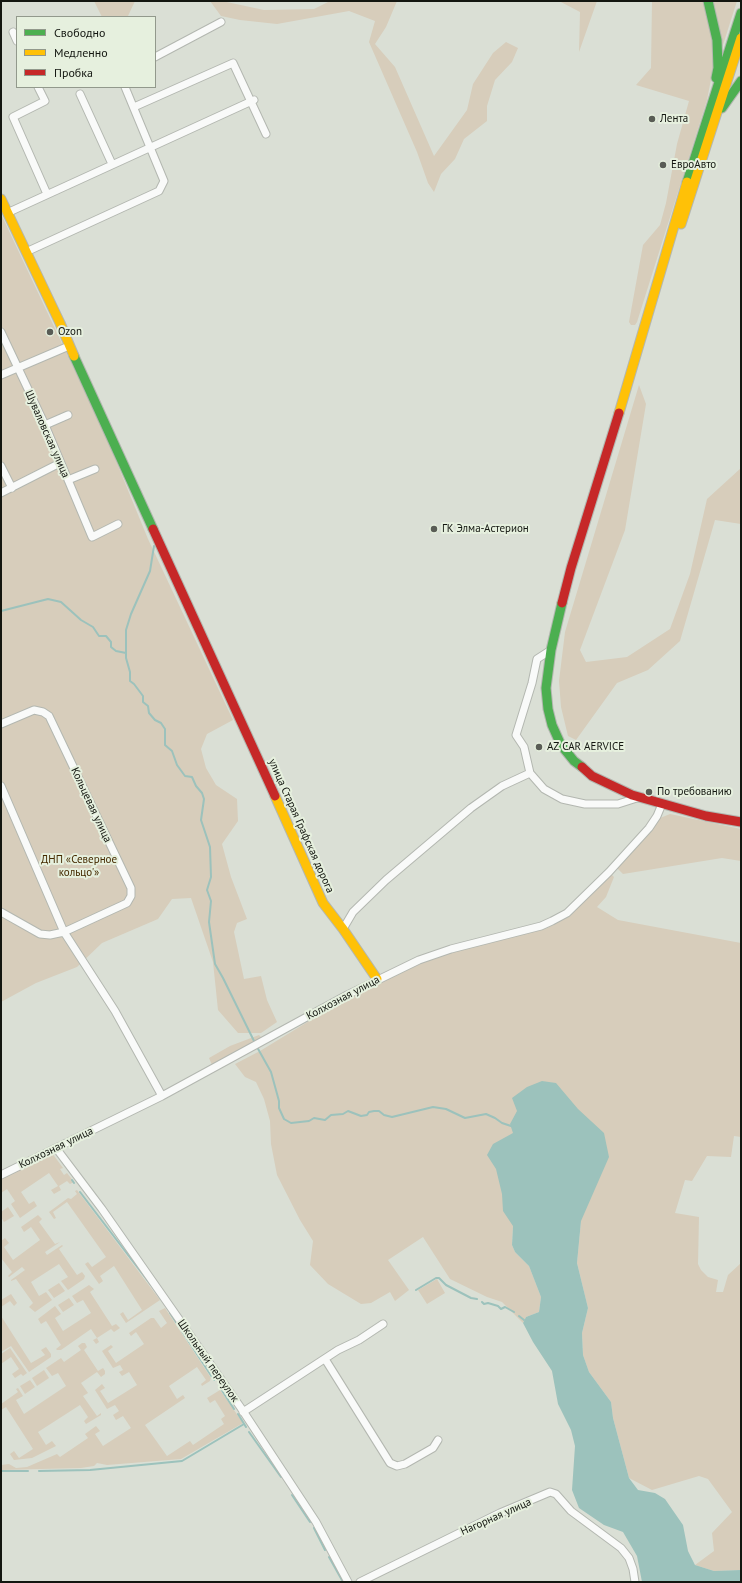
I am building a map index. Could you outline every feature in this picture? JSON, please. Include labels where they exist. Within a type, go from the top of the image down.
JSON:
[{"type":"main road","points":[[708,1],[717,40],[718,68],[713,102]]},
{"type":"main road","points":[[741,13],[682,199],[644,331],[571,568],[551,650],[546,688],[548,709],[552,725],[560,745],[574,761],[592,776],[640,797],[662,804],[706,816],[741,822]]},
{"type":"main road","points":[[644,331],[689,201],[741,38]]},
{"type":"main road","points":[[715,118],[741,81]]},
{"type":"main road","name":"улица Старая Графская дорога","points":[[1,200],[60,323],[69,346],[240,717],[323,903],[343,929],[376,979]]},
{"type":"street","points":[[156,55],[221,22]]},
{"type":"street","points":[[13,32],[16,39]]},
{"type":"street","points":[[134,107],[233,63],[252,101],[266,134]]},
{"type":"street","points":[[38,88],[45,101],[13,117],[47,194]]},
{"type":"street","points":[[26,252],[160,190],[164,181],[125,88]]},
{"type":"street","points":[[80,94],[112,164]]},
{"type":"street","points":[[7,213],[252,101]]},
{"type":"street","name":"Шуваловская улица","points":[[1,332],[45,425],[92,536],[118,524]]},
{"type":"street","points":[[1,376],[69,346]]},
{"type":"street","points":[[45,425],[68,415]]},
{"type":"street","points":[[1,493],[60,463]]},
{"type":"street","points":[[1,466],[12,488]]},
{"type":"street","points":[[68,480],[95,469]]},
{"type":"street","points":[[551,650],[537,659],[532,683],[516,735],[524,747],[530,773],[544,789],[562,799],[585,804],[618,804],[640,797]]},
{"type":"street","name":"Кольцевая улица","points":[[1,724],[34,710],[43,712],[49,716],[131,888],[131,896],[127,903],[64,932],[50,936],[40,934],[1,912]]},
{"type":"street","points":[[343,929],[353,912],[386,880],[471,808],[502,786],[530,773]]},
{"type":"street","points":[[1,786],[64,932],[115,1011],[162,1096]]},
{"type":"street","name":"Колхозная улица","points":[[1,1175],[162,1096],[264,1042],[376,979],[419,960],[451,949],[535,928],[567,913],[609,872],[649,828],[657,816],[662,804]]},
{"type":"street","name":"Школьный переулок","points":[[56,1148],[107,1216],[243,1412],[316,1522],[348,1582]]},
{"type":"street","points":[[243,1412],[338,1350],[359,1340],[383,1324]]},
{"type":"street","points":[[325,1359],[390,1463],[397,1466],[405,1464],[433,1448],[438,1440]]},
{"type":"street","name":"Нагорная улица","points":[[360,1582],[500,1513],[550,1492],[556,1494],[571,1511],[621,1548],[629,1558],[633,1569],[635,1582]]},
{"type":"green space","points":[[94,1],[135,1],[128,16],[102,16]]},
{"type":"green space","points":[[210,1],[222,1],[264,10],[314,9],[330,1],[397,1],[386,27],[375,44],[395,67],[434,156],[467,110],[473,84],[493,53],[506,42],[518,48],[512,62],[495,80],[487,106],[487,121],[464,139],[455,159],[441,174],[434,192],[428,183],[417,152],[369,42],[375,21],[349,11],[277,24],[240,20],[221,16]]},
{"type":"green space","points":[[559,1],[597,1],[579,52],[580,12]]},
{"type":"green space","points":[[652,1],[703,1],[709,16],[713,40],[713,69],[707,100],[637,322],[635,325],[631,325],[629,322],[643,245],[660,225],[666,203],[677,144],[689,101],[636,85],[651,68]]},
{"type":"green space","points":[[712,1],[737,1],[722,48],[721,37]]},
{"type":"green space","name":"ДНП «Северное кольцо'»","points":[[1,214],[107,439],[148,539],[233,720],[207,734],[201,749],[206,768],[216,785],[237,799],[238,821],[222,844],[231,877],[247,919],[237,923],[234,932],[244,979],[261,976],[267,1000],[277,1022],[261,1033],[238,1033],[218,1010],[213,962],[191,898],[172,899],[158,919],[102,943],[77,967],[36,983],[1,1002]]},
{"type":"green space","points":[[639,385],[646,404],[625,530],[580,650],[586,662],[627,657],[670,629],[690,574],[707,499],[741,468],[741,524],[715,520],[680,641],[648,670],[617,683],[576,740],[568,736],[561,707],[559,681],[565,632]]},
{"type":"green space","points":[[670,814],[741,829],[741,861],[722,858],[623,874],[617,868],[660,818]]},
{"type":"green space","points":[[611,874],[614,877],[606,897],[597,907],[618,920],[741,943],[741,1137],[734,1136],[731,1157],[707,1156],[692,1181],[685,1180],[675,1213],[699,1217],[698,1264],[701,1270],[708,1277],[718,1280],[716,1292],[723,1292],[728,1275],[741,1263],[741,1570],[714,1571],[695,1565],[714,1551],[712,1533],[732,1512],[708,1479],[699,1476],[652,1490],[629,1478],[613,1418],[611,1402],[589,1372],[583,1355],[582,1333],[588,1308],[577,1263],[581,1221],[513,1226],[512,1245],[515,1252],[529,1266],[541,1297],[539,1312],[526,1317],[523,1323],[502,1302],[487,1297],[450,1279],[423,1237],[388,1260],[409,1290],[395,1301],[390,1292],[371,1303],[361,1304],[328,1284],[310,1265],[313,1241],[300,1220],[277,1175],[271,1144],[270,1121],[264,1099],[256,1082],[245,1077],[235,1064],[260,1051],[355,993],[419,963],[454,951],[547,928],[570,916]]},
{"type":"green space","points":[[259,1035],[263,1039],[212,1065],[209,1058],[230,1046]]},
{"type":"green space","points":[[52,1153],[63,1168],[60,1169],[64,1175],[67,1173],[74,1182],[70,1184],[67,1181],[59,1186],[61,1190],[54,1194],[51,1190],[58,1186],[49,1173],[21,1192],[29,1204],[34,1201],[37,1206],[20,1218],[11,1204],[15,1201],[7,1189],[1,1193],[1,1178]]},
{"type":"green space","points":[[77,1190],[160,1300],[126,1323],[120,1314],[123,1312],[128,1320],[142,1310],[114,1266],[100,1276],[103,1281],[99,1284],[85,1264],[88,1262],[92,1267],[106,1257],[67,1202],[53,1212],[56,1218],[54,1219],[49,1212],[68,1198],[71,1199],[77,1194],[75,1191]]},
{"type":"green space","points":[[8,1207],[14,1216],[4,1222],[1,1217],[1,1212]]},
{"type":"green space","points":[[38,1215],[42,1219],[39,1222],[55,1244],[60,1242],[45,1252],[47,1255],[62,1245],[63,1246],[59,1249],[77,1275],[82,1272],[85,1276],[84,1279],[68,1290],[61,1281],[68,1277],[59,1264],[31,1282],[39,1296],[46,1292],[52,1300],[35,1312],[29,1307],[33,1303],[16,1279],[11,1281],[25,1270],[22,1267],[9,1277],[8,1276],[12,1272],[1,1258],[1,1241],[5,1238],[9,1243],[4,1247],[13,1260],[40,1240],[31,1227],[24,1232],[21,1227]]},
{"type":"green space","points":[[437,1279],[445,1293],[427,1304],[418,1290]]},
{"type":"green space","points":[[59,1283],[65,1291],[54,1298],[48,1290]]},
{"type":"green space","points":[[89,1285],[94,1289],[90,1292],[112,1326],[116,1324],[120,1328],[114,1332],[111,1329],[97,1338],[91,1329],[61,1350],[57,1350],[56,1349],[61,1345],[46,1321],[41,1324],[38,1319],[55,1306],[61,1314],[55,1318],[63,1331],[91,1313],[83,1300],[77,1303],[72,1296]]},
{"type":"green space","points":[[11,1294],[17,1303],[14,1306],[10,1301],[1,1307],[1,1300]]},
{"type":"green space","points":[[69,1298],[74,1305],[63,1312],[58,1305]]},
{"type":"green space","points":[[165,1308],[211,1378],[210,1381],[202,1386],[201,1384],[206,1380],[197,1367],[169,1386],[177,1399],[183,1395],[185,1398],[145,1425],[167,1456],[190,1441],[193,1445],[224,1424],[221,1419],[225,1416],[215,1400],[210,1403],[207,1398],[220,1390],[243,1423],[181,1459],[107,1465],[97,1463],[94,1466],[81,1468],[1,1470],[1,1465],[9,1464],[16,1468],[27,1467],[57,1454],[60,1457],[88,1438],[85,1434],[96,1426],[100,1431],[95,1434],[103,1446],[131,1428],[123,1416],[116,1420],[113,1415],[119,1411],[115,1405],[107,1409],[95,1390],[102,1384],[105,1388],[100,1391],[108,1403],[137,1385],[129,1372],[122,1376],[119,1372],[123,1370],[120,1365],[113,1368],[102,1351],[111,1345],[113,1347],[108,1351],[116,1363],[144,1344],[136,1332],[131,1336],[129,1333],[151,1318],[154,1318],[161,1328],[167,1323],[159,1311]]},
{"type":"green space","points":[[1,1316],[31,1363],[45,1355],[41,1350],[46,1347],[51,1354],[51,1357],[29,1372],[11,1346],[1,1352]]},
{"type":"green space","points":[[97,1338],[99,1342],[96,1344],[93,1340]]},
{"type":"green space","points":[[85,1343],[87,1347],[84,1350],[98,1371],[103,1368],[105,1371],[105,1374],[101,1377],[97,1372],[81,1383],[88,1393],[83,1396],[97,1416],[101,1413],[101,1415],[86,1424],[84,1421],[88,1417],[80,1405],[38,1432],[46,1445],[52,1441],[56,1446],[32,1458],[14,1460],[10,1454],[14,1451],[19,1458],[33,1449],[6,1407],[1,1410],[1,1404],[18,1392],[16,1389],[18,1388],[23,1396],[16,1400],[24,1414],[66,1386],[58,1373],[52,1376],[46,1368],[61,1358],[64,1362],[81,1350],[78,1346]]},
{"type":"green space","points":[[10,1348],[27,1373],[23,1376],[21,1374],[15,1378],[12,1374],[19,1369],[11,1357],[1,1364],[1,1354]]},
{"type":"green space","points":[[44,1370],[49,1378],[37,1386],[32,1378]]},
{"type":"green space","points":[[30,1380],[35,1387],[25,1394],[20,1386]]},
{"type":"water","points":[[542,1081],[556,1083],[578,1109],[604,1133],[609,1157],[581,1221],[577,1263],[588,1308],[582,1333],[583,1355],[589,1372],[611,1402],[613,1418],[629,1478],[638,1490],[655,1493],[665,1499],[683,1525],[688,1551],[695,1565],[714,1571],[741,1570],[741,1582],[642,1582],[637,1556],[623,1532],[604,1525],[579,1508],[572,1490],[575,1446],[571,1430],[558,1404],[552,1371],[533,1342],[523,1323],[526,1317],[539,1312],[541,1297],[529,1266],[515,1252],[512,1245],[513,1226],[503,1211],[502,1194],[496,1169],[487,1155],[493,1144],[513,1133],[510,1124],[517,1111],[512,1098],[527,1087]]},
{"type":"waterway","points":[[126,653],[126,630],[131,614],[150,571],[154,546]]},
{"type":"waterway","points":[[1,611],[48,599],[61,602],[81,620],[93,627],[99,636],[106,636],[111,642],[111,647],[116,651],[126,653],[130,672],[130,681],[143,696],[143,702],[148,706],[149,713],[155,720],[161,723],[165,729],[165,745],[172,751],[177,765],[185,776],[192,777],[204,799],[201,820],[210,847],[211,877],[207,890],[211,901],[209,922],[215,964],[255,1043]]},
{"type":"waterway","points":[[257,1047],[271,1072],[279,1101],[279,1108],[284,1119],[291,1123],[309,1121],[314,1118],[325,1120],[331,1115],[343,1114],[348,1111],[361,1116],[367,1115],[369,1112],[379,1111],[384,1115],[392,1117],[433,1107],[446,1109],[465,1118],[486,1114],[511,1126]]},
{"type":"waterway","points":[[80,1192],[151,1285]]},
{"type":"waterway","points":[[416,1290],[436,1278],[439,1278],[446,1285],[471,1298],[477,1299]]},
{"type":"waterway","points":[[482,1302],[484,1304],[488,1303],[498,1306],[501,1309],[505,1307],[514,1312]]},
{"type":"waterway","points":[[170,1313],[214,1380]]},
{"type":"waterway","points":[[519,1316],[524,1320]]},
{"type":"waterway","points":[[221,1389],[234,1409]]},
{"type":"waterway","points":[[238,1414],[246,1427]]},
{"type":"waterway","points":[[39,1471],[90,1470],[182,1461],[244,1424]]},
{"type":"waterway","points":[[249,1432],[281,1477]]},
{"type":"waterway","points":[[1,1471],[28,1471]]},
{"type":"waterway","points":[[292,1495],[310,1522]]},
{"type":"waterway","points":[[314,1528],[325,1550]]},
{"type":"waterway","points":[[329,1557],[343,1582]]},
{"type":"traffic: fast","points":[[708,1],[717,40],[718,68],[716,78]]},
{"type":"traffic: fast","points":[[687,182],[741,13]]},
{"type":"traffic: fast","points":[[722,108],[741,81]]},
{"type":"traffic: fast","points":[[74,356],[153,529]]},
{"type":"traffic: fast","points":[[562,603],[551,650],[546,688],[548,709],[552,725],[561,745],[574,761],[582,767]]},
{"type":"traffic: slow","points":[[681,224],[741,38]]},
{"type":"traffic: slow","points":[[619,413],[687,182]]},
{"type":"traffic: slow","points":[[1,199],[60,323],[74,356]]},
{"type":"traffic: slow","points":[[275,796],[323,903],[343,929],[377,979]]},
{"type":"traffic: jam","points":[[562,603],[571,568],[619,413]]},
{"type":"traffic: jam","points":[[153,529],[275,796]]},
{"type":"traffic: jam","points":[[582,767],[592,776],[632,795],[706,816],[741,822]]},
{"type":"place","name":"Лента","points":[[652,119]]},
{"type":"place","name":"ЕвроАвто","points":[[663,165]]},
{"type":"place","name":"Ozon","points":[[50,332]]},
{"type":"place","name":"ГК Элма-Астерион","points":[[434,529]]},
{"type":"place","name":"AZ CAR AERVICE","points":[[539,747]]},
{"type":"place","name":"По требованию","points":[[649,792]]}]
